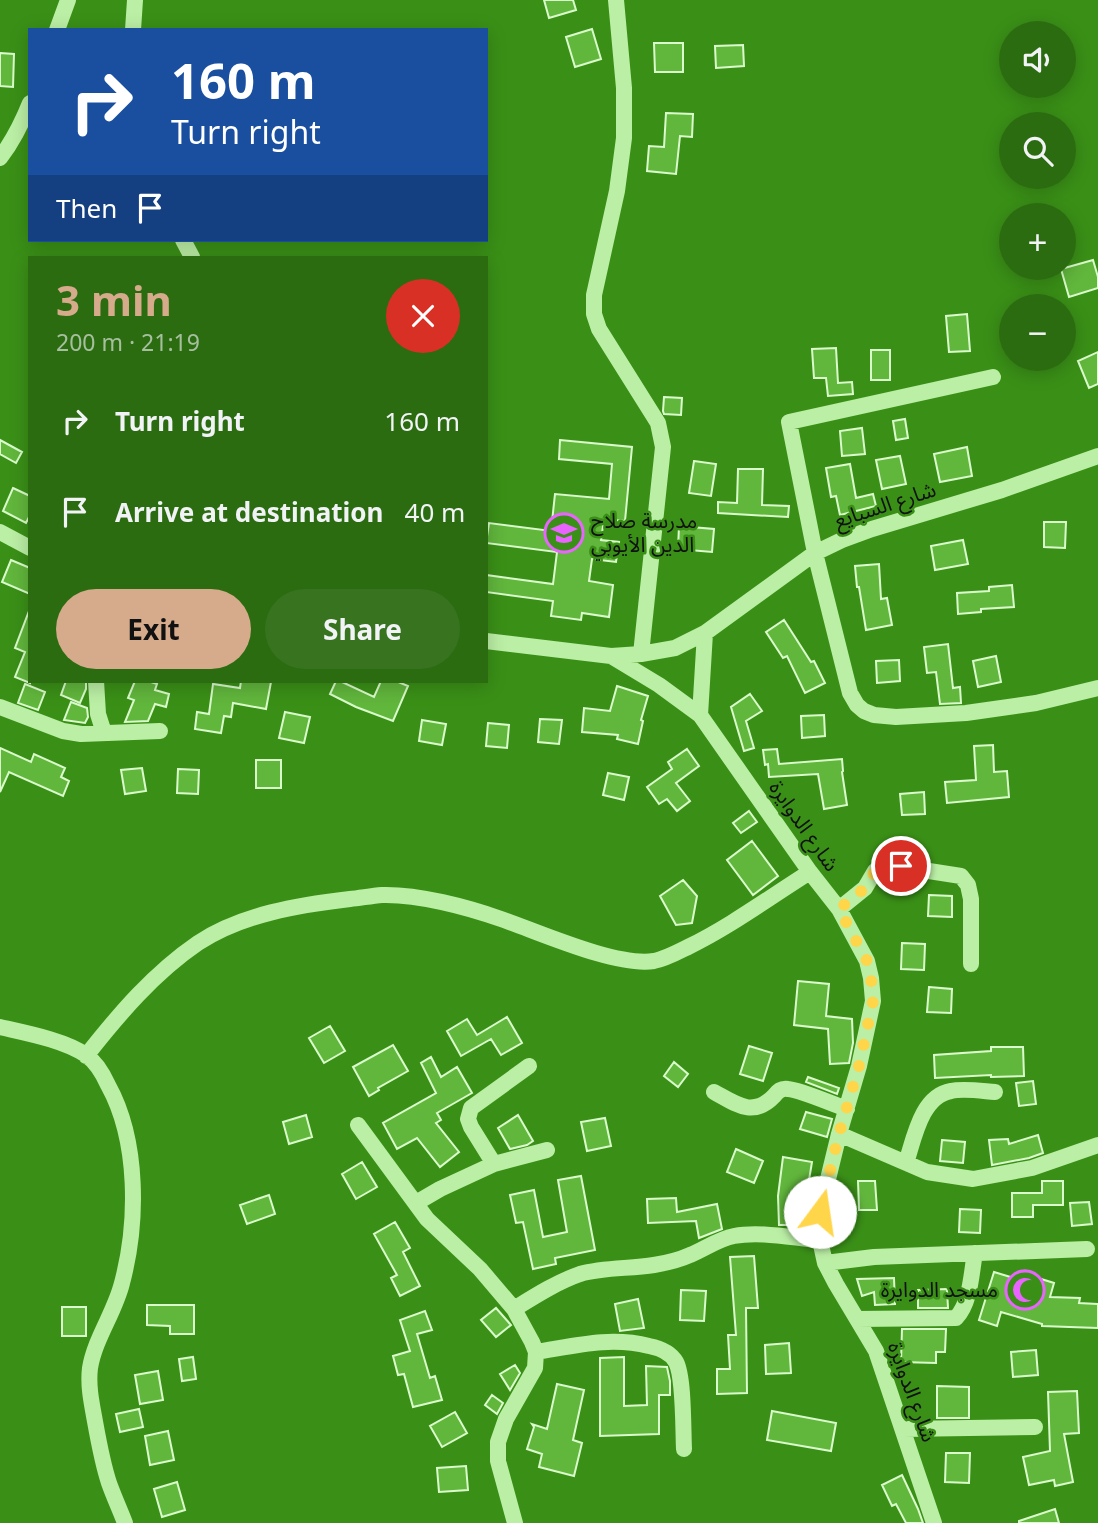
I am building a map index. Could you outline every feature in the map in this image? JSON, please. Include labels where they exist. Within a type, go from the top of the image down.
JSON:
[{"type":"street","points":[[58,28],[68,0]]},
{"type":"street","points":[[133,28],[135,0]]},
{"type":"street","points":[[616,0],[624,88],[624,138],[617,191],[594,295],[594,314],[599,329],[658,423],[663,447],[641,654]]},
{"type":"street","points":[[0,158],[15,136],[28,107]]},
{"type":"street","points":[[993,377],[789,422],[815,553],[850,693],[864,711],[896,717],[966,713],[1036,704],[1098,688]]},
{"type":"street","name":"شارع السبايع","points":[[611,656],[675,648],[705,633],[815,553],[842,540],[1002,490],[1098,456]]},
{"type":"street","points":[[0,534],[28,547]]},
{"type":"street","points":[[700,715],[705,633]]},
{"type":"street","points":[[488,641],[611,656]]},
{"type":"street","name":"شارع الدوايرة","points":[[611,656],[659,685],[700,715],[839,909],[867,961],[873,1001],[859,1066],[820,1212],[820,1240],[825,1263],[876,1351],[934,1523]]},
{"type":"street","points":[[96,683],[98,714],[104,733]]},
{"type":"street","points":[[0,707],[64,731],[81,734],[160,731]]},
{"type":"street","points":[[839,909],[865,888],[875,871],[884,864],[961,876],[968,885],[971,899],[971,964]]},
{"type":"street","points":[[86,1056],[118,1016],[159,974],[199,943],[228,927],[263,915],[317,903],[383,895],[435,900],[598,953],[634,961],[654,961],[707,938],[810,872]]},
{"type":"street","points":[[0,1027],[65,1045],[86,1056],[101,1070],[115,1098],[130,1153],[133,1188],[130,1238],[122,1283],[90,1369],[90,1393],[98,1439],[108,1481],[125,1523]]},
{"type":"street","points":[[494,1164],[471,1127],[468,1119],[471,1108],[529,1066]]},
{"type":"street","points":[[714,1092],[741,1107],[750,1108],[761,1107],[777,1092],[789,1089],[847,1109]]},
{"type":"street","points":[[906,1163],[924,1110],[934,1098],[950,1091],[995,1092]]},
{"type":"street","points":[[358,1125],[427,1219],[480,1269],[514,1309],[536,1352],[535,1368],[506,1419],[498,1443],[498,1461],[515,1523]]},
{"type":"street","points":[[839,1134],[927,1172],[973,1179],[1032,1168],[1098,1144]]},
{"type":"street","points":[[416,1203],[494,1164],[547,1150]]},
{"type":"street","points":[[514,1309],[542,1292],[581,1274],[672,1261],[735,1236],[820,1240]]},
{"type":"street","points":[[825,1263],[874,1257],[1087,1249]]},
{"type":"street","points":[[857,1319],[956,1318],[966,1302],[975,1253]]},
{"type":"street","points":[[536,1352],[608,1341],[642,1344],[668,1354],[676,1362],[680,1376],[684,1449]]},
{"type":"street","points":[[904,1429],[1035,1427]]},
{"type":"building","points":[[544,0],[573,0],[576,10],[549,18]]},
{"type":"building","points":[[592,29],[601,59],[575,67],[566,37]]},
{"type":"building","points":[[654,43],[683,43],[683,72],[655,72]]},
{"type":"building","points":[[743,45],[744,66],[716,68],[715,46]]},
{"type":"building","points":[[0,53],[14,54],[13,87],[0,86]]},
{"type":"building","points":[[666,113],[693,114],[692,137],[680,136],[676,174],[647,171],[649,146],[664,147]]},
{"type":"building","points":[[1093,260],[1098,288],[1076,295],[1068,294],[1064,280],[1076,280],[1076,265]]},
{"type":"building","points":[[967,314],[970,351],[949,352],[946,316]]},
{"type":"building","points":[[836,348],[838,383],[852,382],[853,394],[828,396],[826,378],[814,378],[812,349]]},
{"type":"building","points":[[871,350],[890,350],[890,380],[871,380]]},
{"type":"building","points":[[1098,352],[1098,384],[1089,388],[1078,361]]},
{"type":"building","points":[[664,397],[682,398],[681,415],[664,414]]},
{"type":"building","points":[[905,419],[908,438],[896,440],[893,421]]},
{"type":"building","points":[[862,428],[865,454],[842,456],[840,431]]},
{"type":"building","points":[[0,440],[22,452],[16,463],[0,454]]},
{"type":"building","points":[[560,440],[632,447],[625,521],[604,519],[601,540],[619,542],[616,562],[592,559],[589,581],[613,585],[609,617],[582,613],[581,620],[551,616],[553,601],[488,592],[488,575],[553,584],[557,552],[488,543],[489,523],[551,531],[555,494],[609,499],[612,464],[559,459]]},
{"type":"building","points":[[967,447],[972,476],[940,482],[934,454]]},
{"type":"building","points":[[900,456],[906,484],[882,489],[876,460]]},
{"type":"building","points":[[694,461],[716,464],[711,496],[689,493]]},
{"type":"building","points":[[850,464],[856,498],[873,494],[876,506],[840,515],[836,496],[831,497],[826,468]]},
{"type":"building","points":[[738,469],[763,469],[762,505],[789,506],[788,517],[718,513],[718,502],[737,503]]},
{"type":"building","points":[[13,488],[28,495],[26,523],[3,511]]},
{"type":"building","points":[[1044,522],[1066,522],[1065,548],[1044,547]]},
{"type":"building","points":[[679,526],[714,529],[712,552],[678,549]]},
{"type":"building","points":[[963,540],[968,564],[935,570],[931,546]]},
{"type":"building","points":[[11,560],[28,567],[28,593],[2,582]]},
{"type":"building","points":[[879,564],[881,599],[887,598],[892,625],[866,630],[855,566]]},
{"type":"building","points":[[1012,585],[1014,607],[981,609],[981,612],[958,614],[957,593],[989,591],[989,587]]},
{"type":"building","points":[[28,614],[28,682],[15,677],[25,652],[15,648]]},
{"type":"building","points":[[784,620],[811,662],[814,661],[825,683],[805,693],[787,656],[783,658],[766,632]]},
{"type":"building","points":[[948,644],[953,688],[960,687],[961,703],[940,704],[936,672],[927,673],[924,647]]},
{"type":"building","points":[[996,656],[1001,682],[978,687],[973,661]]},
{"type":"building","points":[[899,660],[900,681],[877,683],[876,661]]},
{"type":"building","points":[[65,683],[86,683],[80,703],[61,695]]},
{"type":"building","points":[[134,683],[154,683],[157,684],[155,690],[169,694],[166,707],[155,704],[148,721],[125,722],[134,700],[128,698]]},
{"type":"building","points":[[241,683],[271,683],[266,709],[233,703],[231,717],[224,716],[221,733],[195,729],[197,712],[209,714],[213,684],[240,688]]},
{"type":"building","points":[[335,683],[344,683],[374,697],[380,683],[401,683],[408,686],[393,721],[330,694]]},
{"type":"building","points":[[25,684],[45,692],[38,710],[18,703]]},
{"type":"building","points":[[617,686],[648,696],[638,744],[617,739],[618,735],[582,732],[584,708],[610,711]]},
{"type":"building","points":[[750,694],[762,711],[746,721],[754,748],[744,751],[731,707]]},
{"type":"building","points":[[71,702],[87,708],[88,717],[85,723],[64,720]]},
{"type":"building","points":[[285,712],[310,717],[304,743],[279,738]]},
{"type":"building","points":[[824,715],[825,736],[802,738],[801,716]]},
{"type":"building","points":[[540,719],[562,720],[559,744],[538,742]]},
{"type":"building","points":[[422,720],[446,724],[442,745],[419,741]]},
{"type":"building","points":[[488,723],[509,725],[507,748],[486,746]]},
{"type":"building","points":[[993,745],[994,772],[1007,771],[1009,797],[947,803],[945,782],[976,780],[974,746]]},
{"type":"building","points":[[0,748],[31,762],[34,754],[65,768],[61,777],[69,781],[63,796],[9,772],[0,792]]},
{"type":"building","points":[[687,749],[699,766],[676,783],[690,801],[677,811],[667,799],[659,804],[647,787],[672,769],[668,762]]},
{"type":"building","points":[[777,749],[779,764],[842,759],[847,805],[824,809],[818,774],[769,777],[763,750]]},
{"type":"building","points":[[256,760],[281,760],[281,788],[256,788]]},
{"type":"building","points":[[142,768],[146,791],[125,794],[121,770]]},
{"type":"building","points":[[178,769],[199,770],[198,794],[177,793]]},
{"type":"building","points":[[608,773],[629,777],[624,800],[603,795]]},
{"type":"building","points":[[924,792],[925,814],[902,815],[900,794]]},
{"type":"building","points":[[749,811],[757,822],[741,833],[733,823]]},
{"type":"building","points":[[752,841],[778,876],[753,895],[727,860]]},
{"type":"building","points":[[683,880],[697,896],[692,923],[676,925],[660,896]]},
{"type":"building","points":[[929,895],[952,896],[952,917],[928,916]]},
{"type":"building","points":[[902,943],[925,944],[924,970],[901,969]]},
{"type":"building","points":[[798,981],[829,984],[826,1016],[852,1019],[853,1043],[849,1063],[830,1064],[828,1029],[794,1025]]},
{"type":"building","points":[[929,987],[952,989],[951,1013],[927,1012]]},
{"type":"building","points":[[507,1017],[522,1043],[501,1055],[491,1039],[461,1056],[447,1031],[467,1019],[477,1035]]},
{"type":"building","points":[[330,1026],[345,1051],[324,1063],[309,1038]]},
{"type":"building","points":[[393,1045],[408,1071],[369,1096],[353,1067]]},
{"type":"building","points":[[749,1046],[772,1053],[763,1081],[740,1074]]},
{"type":"building","points":[[991,1047],[1023,1047],[1024,1076],[935,1078],[934,1055],[991,1051]]},
{"type":"building","points":[[431,1057],[441,1077],[457,1067],[472,1093],[437,1113],[441,1120],[436,1123],[459,1152],[440,1167],[417,1138],[397,1149],[383,1123],[436,1093],[421,1063]]},
{"type":"building","points":[[674,1062],[688,1074],[678,1087],[664,1076]]},
{"type":"building","points":[[808,1077],[839,1088],[837,1094],[806,1082]]},
{"type":"building","points":[[1033,1081],[1036,1104],[1019,1106],[1016,1083]]},
{"type":"building","points":[[806,1112],[832,1119],[827,1137],[800,1129]]},
{"type":"building","points":[[306,1115],[312,1137],[289,1144],[283,1122]]},
{"type":"building","points":[[518,1115],[533,1141],[510,1149],[498,1128]]},
{"type":"building","points":[[605,1118],[611,1146],[587,1151],[581,1122]]},
{"type":"building","points":[[1038,1135],[1043,1153],[992,1165],[989,1140],[1008,1139],[1009,1144]]},
{"type":"building","points":[[942,1140],[965,1142],[963,1163],[940,1161]]},
{"type":"building","points":[[736,1149],[763,1161],[754,1183],[727,1172]]},
{"type":"building","points":[[783,1157],[812,1162],[808,1186],[801,1185],[803,1225],[779,1225],[778,1196]]},
{"type":"building","points":[[362,1162],[377,1187],[356,1199],[342,1174]]},
{"type":"building","points":[[581,1176],[595,1250],[555,1258],[556,1264],[533,1269],[523,1222],[516,1223],[510,1195],[534,1190],[543,1237],[567,1232],[558,1180]]},
{"type":"building","points":[[858,1181],[875,1181],[877,1210],[859,1210]]},
{"type":"building","points":[[1042,1181],[1063,1181],[1063,1205],[1033,1205],[1033,1217],[1012,1217],[1012,1193],[1042,1193]]},
{"type":"building","points":[[269,1195],[275,1214],[247,1224],[240,1205]]},
{"type":"building","points":[[676,1198],[677,1212],[717,1204],[722,1229],[699,1238],[696,1221],[648,1223],[647,1199]]},
{"type":"building","points":[[1089,1202],[1092,1224],[1072,1226],[1070,1203]]},
{"type":"building","points":[[960,1209],[981,1210],[980,1233],[959,1232]]},
{"type":"building","points":[[395,1222],[410,1248],[403,1252],[420,1286],[400,1296],[391,1278],[397,1275],[374,1234]]},
{"type":"building","points":[[754,1256],[758,1308],[746,1308],[747,1393],[717,1394],[717,1369],[730,1369],[728,1335],[736,1335],[730,1257]]},
{"type":"building","points":[[994,1272],[1017,1279],[1019,1272],[1054,1283],[1050,1297],[1080,1298],[1079,1303],[1098,1304],[1098,1328],[1042,1326],[1001,1312],[997,1326],[979,1320]]},
{"type":"building","points":[[894,1278],[895,1304],[875,1305],[874,1292],[862,1296],[857,1279]]},
{"type":"building","points":[[947,1289],[948,1308],[918,1308],[918,1290]]},
{"type":"building","points":[[681,1290],[706,1291],[704,1321],[680,1320]]},
{"type":"building","points":[[638,1299],[644,1328],[620,1331],[615,1304]]},
{"type":"building","points":[[147,1305],[194,1305],[194,1334],[170,1334],[170,1326],[147,1325]]},
{"type":"building","points":[[62,1307],[86,1307],[86,1336],[62,1336]]},
{"type":"building","points":[[496,1308],[511,1325],[496,1337],[481,1320]]},
{"type":"building","points":[[425,1311],[432,1330],[417,1334],[430,1378],[435,1376],[442,1400],[413,1407],[404,1374],[398,1375],[393,1356],[410,1351],[400,1320]]},
{"type":"building","points":[[902,1329],[946,1329],[945,1352],[936,1352],[936,1363],[901,1362]]},
{"type":"building","points":[[789,1343],[791,1373],[766,1374],[765,1345]]},
{"type":"building","points":[[1036,1350],[1038,1375],[1013,1377],[1011,1352]]},
{"type":"building","points":[[193,1357],[196,1379],[182,1381],[179,1359]]},
{"type":"building","points":[[624,1357],[624,1406],[647,1405],[646,1366],[667,1367],[670,1395],[659,1395],[659,1434],[600,1436],[600,1358]]},
{"type":"building","points":[[515,1365],[520,1373],[510,1390],[500,1374]]},
{"type":"building","points":[[158,1371],[163,1400],[140,1404],[135,1375]]},
{"type":"building","points":[[557,1384],[584,1390],[573,1440],[582,1443],[574,1476],[539,1467],[542,1454],[527,1449],[534,1427],[532,1424],[547,1429]]},
{"type":"building","points":[[937,1386],[969,1387],[969,1418],[937,1418]]},
{"type":"building","points":[[1077,1391],[1079,1433],[1064,1434],[1073,1482],[1055,1486],[1054,1480],[1029,1485],[1023,1457],[1050,1451],[1048,1392]]},
{"type":"building","points":[[492,1395],[503,1403],[497,1414],[485,1405]]},
{"type":"building","points":[[139,1409],[143,1427],[120,1432],[116,1414]]},
{"type":"building","points":[[772,1411],[836,1423],[831,1451],[767,1440]]},
{"type":"building","points":[[455,1412],[467,1433],[442,1447],[430,1426]]},
{"type":"building","points":[[168,1431],[174,1460],[150,1465],[145,1436]]},
{"type":"building","points":[[946,1453],[970,1453],[969,1483],[945,1482]]},
{"type":"building","points":[[466,1466],[468,1490],[439,1492],[437,1468]]},
{"type":"building","points":[[902,1475],[923,1523],[906,1523],[896,1504],[892,1506],[882,1485]]},
{"type":"building","points":[[177,1482],[185,1510],[162,1517],[154,1489]]},
{"type":"building","points":[[1055,1509],[1059,1523],[1019,1523],[1019,1521]]},
{"type":"place","name":"مدرسة صلاح الدين الأيوبي","points":[[564,533]]},
{"type":"place","name":"مسجد الدوايرة","points":[[1025,1290]]},
{"type":"route","points":[[820,1212],[859,1066],[873,1001],[867,961],[839,909],[865,888],[875,871],[884,864],[901,866]]}]
